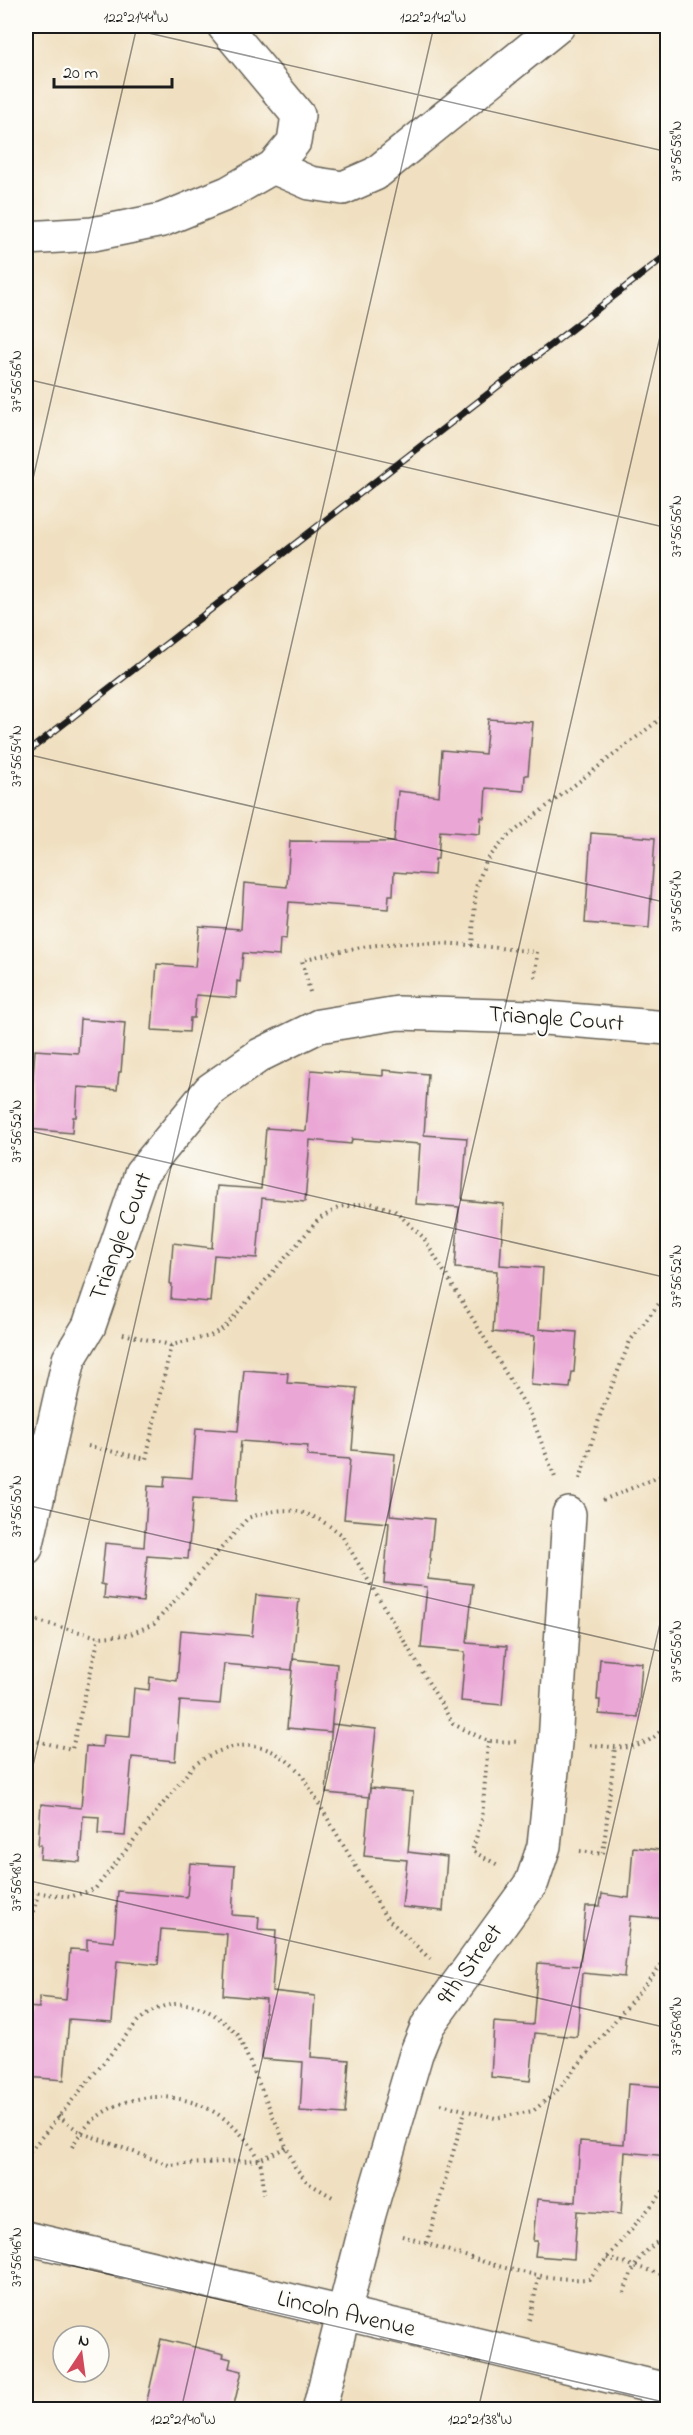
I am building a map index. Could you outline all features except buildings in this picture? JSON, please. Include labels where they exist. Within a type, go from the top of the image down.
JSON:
[{"type":"street","points":[[26,238],[93,234],[162,220],[228,193],[273,167],[294,142],[298,115],[224,26]]},
{"type":"street","points":[[273,167],[310,183],[343,188],[375,174],[558,26]]},
{"type":"street","name":"Triangle Court","points":[[26,1548],[69,1359],[88,1326],[141,1174],[210,1090],[260,1055],[319,1026],[398,1013],[532,1017],[668,1028]]},
{"type":"street","name":"9th Street","points":[[319,2409],[369,2214],[428,2025],[532,1882],[544,1846],[555,1743],[569,1514]]},
{"type":"street","name":"Lincoln Avenue","points":[[26,2238],[342,2315],[668,2390]]},
{"type":"path","points":[[472,946],[476,887],[486,861],[507,837],[668,713]]},
{"type":"path","points":[[319,1026],[302,960],[348,949],[388,944],[433,943],[537,952],[532,1017]]},
{"type":"path","points":[[88,1326],[171,1345],[210,1336],[225,1327],[318,1219],[340,1207],[370,1203],[394,1210],[423,1237],[530,1413],[569,1514]]},
{"type":"path","points":[[569,1514],[601,1413],[630,1341],[668,1292]]},
{"type":"path","points":[[52,1438],[146,1459],[171,1345]]},
{"type":"path","points":[[569,1514],[668,1473]]},
{"type":"path","points":[[26,1618],[99,1637],[128,1635],[154,1624],[248,1518],[269,1510],[297,1509],[320,1518],[341,1534],[453,1724],[488,1741],[630,1749],[657,1736],[668,1724]]},
{"type":"path","points":[[26,1739],[72,1749],[99,1637]]},
{"type":"path","points":[[488,1741],[482,1819],[472,1851],[532,1882]]},
{"type":"path","points":[[26,1891],[70,1897],[95,1889],[193,1766],[211,1752],[244,1746],[266,1748],[288,1759],[302,1775],[385,1916],[457,1983]]},
{"type":"path","points":[[544,1846],[603,1854],[615,1747]]},
{"type":"path","points":[[26,1941],[38,1894]]},
{"type":"path","points":[[406,2092],[495,2118],[533,2111],[554,2094],[668,1957]]},
{"type":"path","points":[[26,2156],[138,2021],[149,2012],[169,2004],[193,2004],[210,2011],[238,2035],[295,2167],[308,2183],[325,2194],[369,2214],[387,2231],[539,2277],[589,2279],[668,2186]]},
{"type":"path","points":[[72,2147],[80,2132],[102,2114],[128,2100],[160,2096],[187,2099],[221,2114],[244,2137],[259,2160],[264,2194]]},
{"type":"path","points":[[427,2243],[465,2111]]},
{"type":"path","points":[[58,2116],[80,2132],[169,2165],[259,2160],[287,2146]]},
{"type":"path","points":[[624,2293],[633,2266],[652,2244],[668,2235]]},
{"type":"path","points":[[607,2258],[668,2276]]},
{"type":"railway","points":[[26,753],[668,254]]}]
